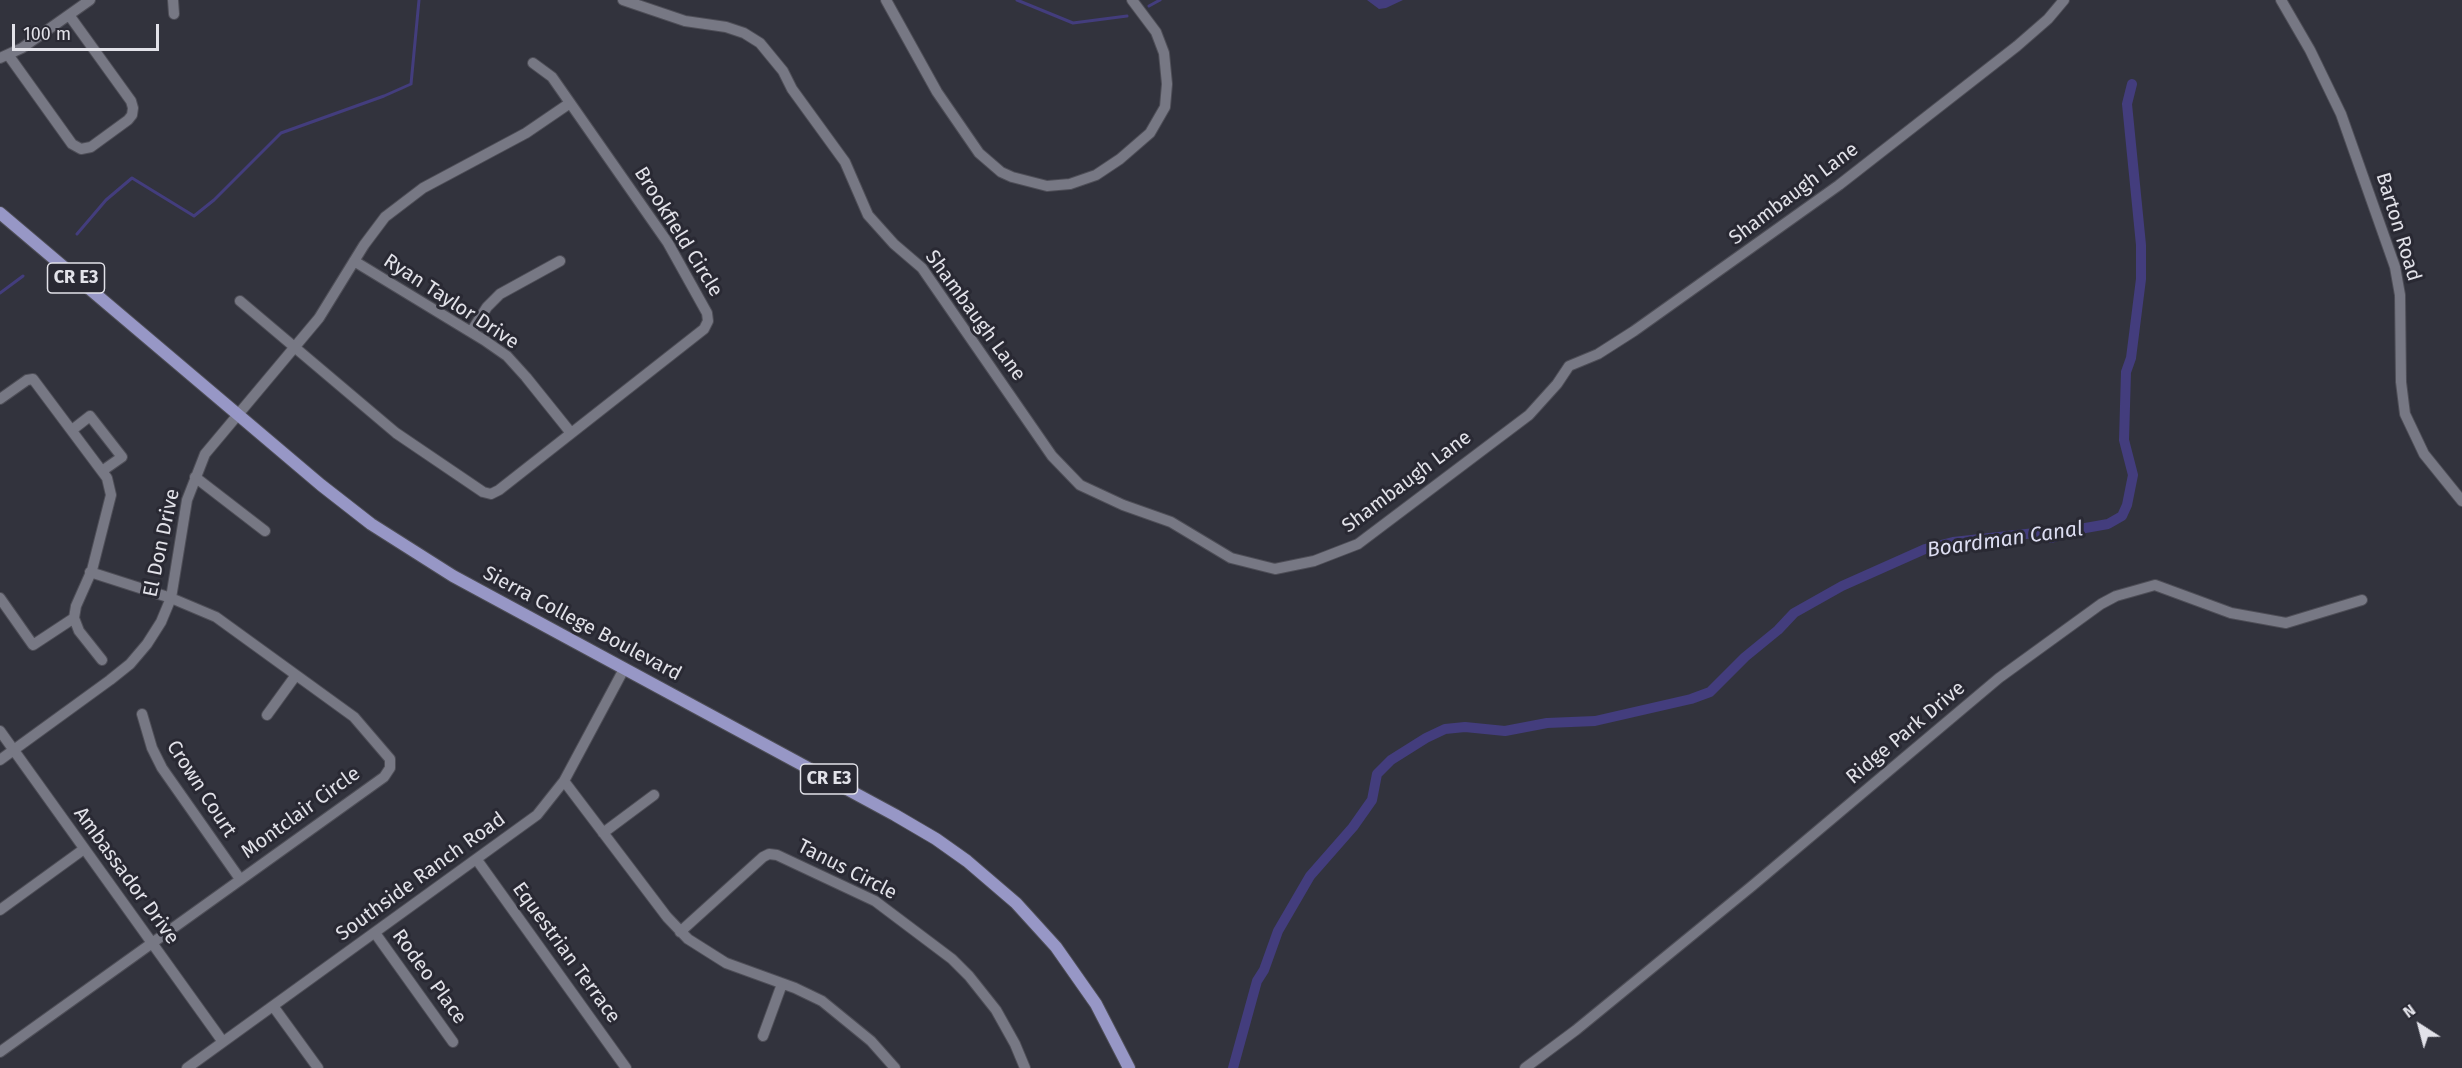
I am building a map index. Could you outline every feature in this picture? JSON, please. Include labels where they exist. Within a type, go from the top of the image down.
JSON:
[{"type":"main road","name":"Sierra College Boulevard","points":[[0,213],[352,510],[418,555],[918,828],[982,873],[1016,903],[1066,960],[1106,1022],[1129,1068]]},
{"type":"street","points":[[69,15],[131,101],[133,108],[128,120],[91,147],[81,149],[72,144],[4,57],[90,0]]},
{"type":"street","points":[[173,0],[174,14]]},
{"type":"street","name":"Shambaugh Lane","points":[[623,0],[685,21],[726,27],[744,33],[766,48],[783,71],[801,103],[846,162],[868,215],[894,244],[922,268],[1052,456],[1080,484],[1123,505],[1171,522],[1231,558],[1275,569],[1314,561],[1358,544],[1529,415],[1557,384],[1569,366],[1598,354],[1634,331],[1839,185],[2017,46],[2048,20],[2064,0]]},
{"type":"street","points":[[886,0],[938,92],[979,153],[1001,172],[1025,182],[1047,186],[1070,184],[1095,175],[1120,159],[1150,133],[1165,107],[1167,84],[1164,53],[1156,32],[1132,0]]},
{"type":"street","name":"Barton Road","points":[[2280,0],[2310,50],[2340,114],[2395,267],[2400,295],[2401,382],[2405,414],[2424,454],[2462,501]]},
{"type":"street","points":[[238,414],[327,307],[354,261],[385,217],[423,188],[526,133],[570,103],[547,71],[533,63]]},
{"type":"street","name":"Brookfield Circle","points":[[240,301],[396,433],[483,492],[491,494],[499,490],[704,329],[708,321],[707,313],[668,243],[570,103]]},
{"type":"street","name":"Ryan Taylor Drive","points":[[354,261],[496,347],[517,366],[571,433]]},
{"type":"street","points":[[471,332],[487,307],[500,294],[560,261]]},
{"type":"street","points":[[0,399],[27,380],[33,379],[107,478],[111,495],[90,572],[76,606],[74,618],[79,631],[102,660]]},
{"type":"street","name":"El Don Drive","points":[[0,760],[130,663],[154,633],[171,597],[185,512],[195,477],[212,444],[238,414]]},
{"type":"street","points":[[72,430],[90,416],[122,457],[102,471]]},
{"type":"street","points":[[195,477],[266,531]]},
{"type":"street","name":"Montclair Circle","points":[[0,1052],[384,777],[390,768],[390,759],[362,724],[216,617],[171,597],[90,572]]},
{"type":"street","name":"Ridge Park Drive","points":[[1524,1068],[1576,1030],[1752,886],[1999,678],[2101,603],[2116,596],[2155,585],[2231,613],[2286,623],[2362,600]]},
{"type":"street","points":[[0,598],[33,645],[74,618]]},
{"type":"street","name":"Southside Ranch Road","points":[[187,1068],[537,815],[564,782],[624,669]]},
{"type":"street","points":[[267,715],[296,675]]},
{"type":"street","name":"Crown Court","points":[[142,714],[152,748],[162,768],[240,879]]},
{"type":"street","name":"Ambassador Drive","points":[[0,731],[223,1042]]},
{"type":"street","points":[[564,782],[680,932],[716,958],[809,994],[834,1009],[879,1049],[895,1068]]},
{"type":"street","points":[[603,833],[654,795]]},
{"type":"street","points":[[0,910],[84,849]]},
{"type":"street","name":"Tanus Circle","points":[[680,932],[763,857],[769,854],[777,855],[875,901],[952,959],[996,1010],[1015,1044],[1024,1068]]},
{"type":"street","name":"Equestrian Terrace","points":[[477,860],[626,1068]]},
{"type":"street","name":"Rodeo Place","points":[[375,933],[453,1042]]},
{"type":"street","points":[[763,1036],[782,984]]},
{"type":"street","points":[[273,1006],[318,1068]]},
{"type":"shaded area","points":[[1367,0],[1403,0],[1379,9]]},
{"type":"waterway","points":[[77,234],[106,200],[132,178],[194,216],[214,200],[281,133],[411,84],[419,0]]},
{"type":"waterway","points":[[1017,0],[1073,23],[1127,16]]},
{"type":"waterway","points":[[1149,6],[1160,0]]},
{"type":"waterway","name":"Boardman Canal","points":[[1233,1068],[1257,981],[1264,970],[1278,931],[1310,876],[1353,827],[1372,800],[1377,774],[1391,760],[1426,738],[1445,729],[1465,727],[1505,731],[1547,723],[1595,721],[1691,699],[1710,692],[1794,613],[1842,586],[1925,549],[1953,542],[2035,533],[2051,538],[2074,530],[2108,524],[2122,516],[2127,505],[2133,475],[2124,440],[2126,372],[2131,358],[2141,279],[2141,245],[2127,104],[2132,84]]},
{"type":"waterway","points":[[0,293],[23,276]]}]
